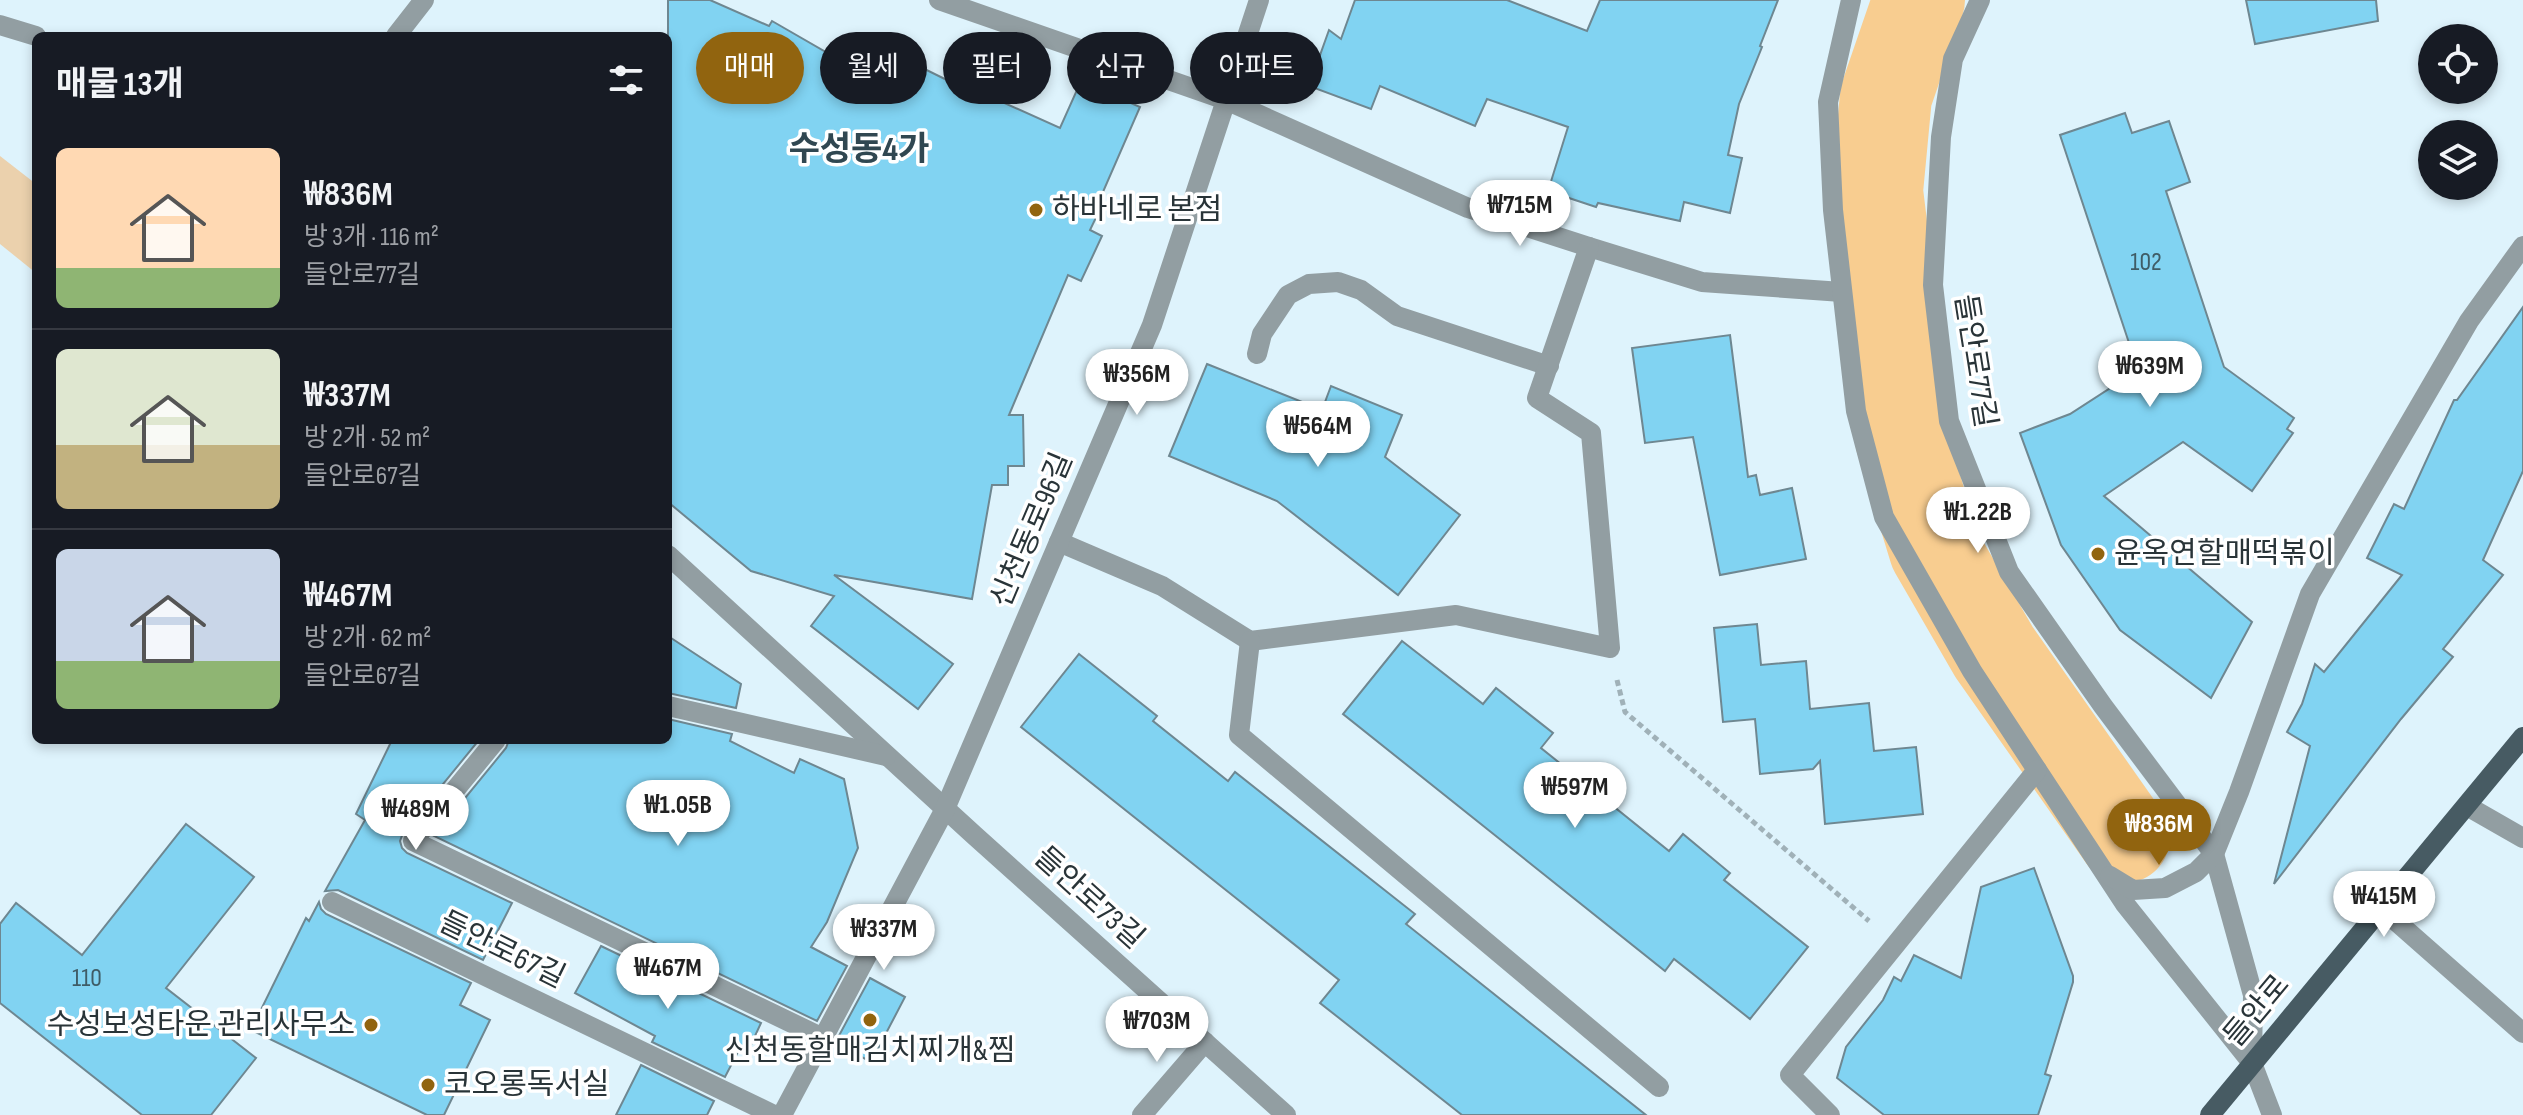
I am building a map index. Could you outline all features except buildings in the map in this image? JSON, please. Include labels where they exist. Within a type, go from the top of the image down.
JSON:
[{"type":"main road","name":"들안로","points":[[2210,1115],[2523,737]]},
{"type":"street","points":[[399,32],[424,0]]},
{"type":"street","points":[[939,0],[1190,87]]},
{"type":"street","name":"신천동로96길","points":[[1248,32],[1259,0]]},
{"type":"street","points":[[1851,0],[1828,102],[1833,210],[1856,411],[1884,517],[1972,671],[2125,904],[2252,1063],[2272,1115]]},
{"type":"street","name":"들안로77길","points":[[1980,0],[1953,59],[1941,137],[1933,285],[1949,421],[2009,572],[2103,706],[2214,854],[2253,995],[2252,1063]]},
{"type":"street","points":[[0,25],[32,35]]},
{"type":"street","name":"신천동로96길","points":[[945,809],[1152,325],[1225,104]]},
{"type":"street","points":[[1235,104],[1468,208],[1702,282],[1842,292]]},
{"type":"street","points":[[2103,871],[2133,890],[2165,888],[2196,872],[2214,854],[2310,594],[2469,321],[2523,246]]},
{"type":"street","points":[[1059,542],[1162,586],[1250,641],[1456,615],[1610,648],[1591,433],[1537,398],[1589,247]]},
{"type":"street","points":[[1257,354],[1262,334],[1288,295],[1309,284],[1338,282],[1361,290],[1397,316],[1549,366]]},
{"type":"street","name":"들안로73길","points":[[672,559],[1286,1115]]},
{"type":"street","points":[[1250,641],[1239,735],[1659,1087]]},
{"type":"street","name":"들안로73길","points":[[672,707],[889,757]]},
{"type":"street","points":[[493,744],[413,841],[823,1038]]},
{"type":"street","points":[[1830,1115],[1790,1075],[2037,770]]},
{"type":"street","points":[[2467,806],[2523,838]]},
{"type":"street","points":[[782,1115],[945,809]]},
{"type":"street","name":"들안로67길","points":[[332,902],[774,1115]]},
{"type":"street","points":[[2381,908],[2523,1033]]},
{"type":"street","points":[[1142,1115],[1205,1042]]},
{"type":"path","points":[[1610,648],[1625,712],[1896,944]]},
{"type":"shaded area","points":[[0,156],[32,181],[32,270],[0,244]]},
{"type":"waterway","points":[[1919,0],[1886,96],[1877,191],[1892,314],[1901,439],[1935,550],[1994,652],[2124,837]]},
{"type":"place","name":"하바네로 본점","points":[[1036,210]]},
{"type":"place","name":"윤옥연할매떡볶이","points":[[2098,554]]},
{"type":"place","name":"신천동할매김치찌개&찜","points":[[870,1020]]},
{"type":"place","name":"수성보성타운 관리사무소","points":[[371,1025]]},
{"type":"place","name":"코오롱독서실","points":[[428,1085]]},
{"type":"district","name":"수성동4가","points":[[859,149]]}]
